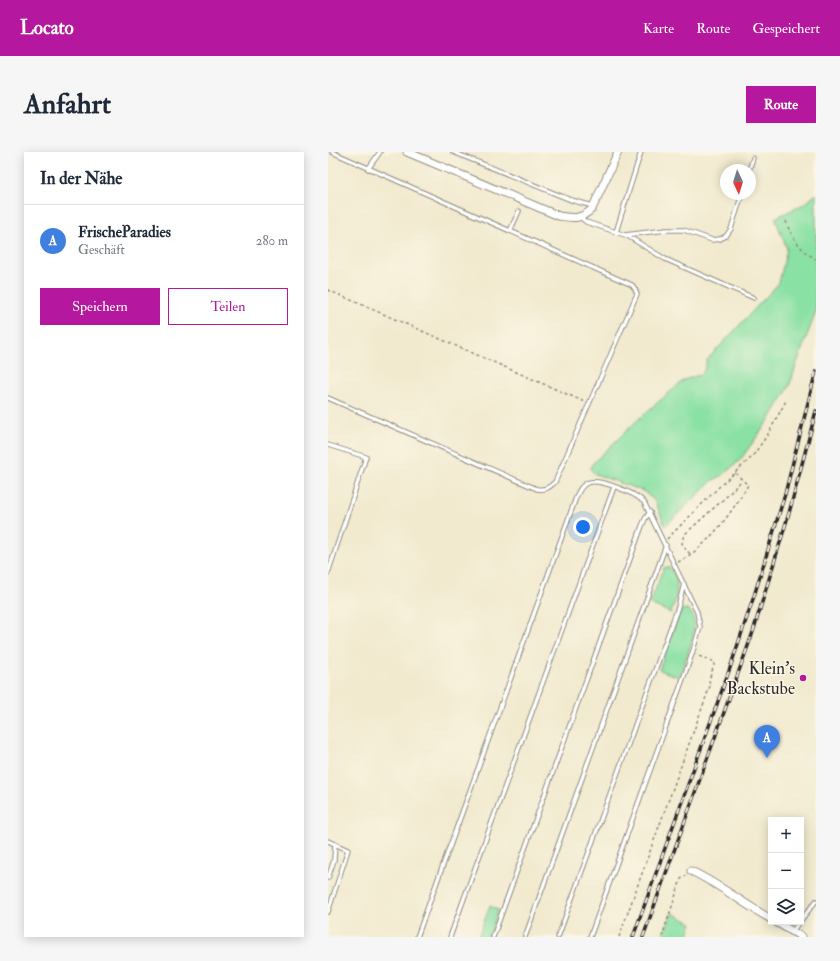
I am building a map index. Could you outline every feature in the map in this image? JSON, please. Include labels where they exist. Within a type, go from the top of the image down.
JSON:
[{"type":"street","points":[[407,152],[558,216],[574,218],[585,216],[592,209],[618,152]]},
{"type":"street","points":[[691,871],[709,880],[768,917]]},
{"type":"street","points":[[781,925],[802,937]]},
{"type":"lane","points":[[328,398],[537,489],[544,490],[555,482],[637,294],[636,289],[632,285],[332,152]]},
{"type":"lane","points":[[368,169],[380,152]]},
{"type":"lane","points":[[453,152],[571,200],[593,206]]},
{"type":"lane","points":[[616,232],[641,152]]},
{"type":"lane","points":[[751,164],[753,158]]},
{"type":"lane","points":[[625,235],[666,230],[684,230],[712,240],[720,240],[726,236],[731,229],[740,200]]},
{"type":"lane","points":[[510,231],[519,211]]},
{"type":"lane","points":[[580,217],[586,222],[625,235],[665,259],[754,298]]},
{"type":"lane","points":[[328,444],[366,457],[328,573]]},
{"type":"lane","points":[[417,937],[579,490],[583,485],[590,481],[597,481],[641,499],[650,512],[684,583],[697,612],[700,624],[699,633],[692,654],[590,937]]},
{"type":"lane","points":[[450,937],[614,487]]},
{"type":"lane","points":[[493,937],[645,519],[650,512]]},
{"type":"lane","points":[[525,937],[665,543]]},
{"type":"lane","points":[[558,937],[678,607],[684,583]]},
{"type":"lane","points":[[328,841],[348,850],[328,912]]},
{"type":"lane","points":[[328,878],[334,860],[335,844]]},
{"type":"lane","points":[[804,916],[816,901]]},
{"type":"lane","points":[[792,932],[797,925]]},
{"type":"path","points":[[786,221],[790,234],[799,245],[816,259]]},
{"type":"path","points":[[328,290],[590,404]]},
{"type":"path","points":[[665,543],[735,473],[746,464],[777,420],[787,399]]},
{"type":"path","points":[[675,564],[691,554],[704,542],[734,508],[748,485],[735,473]]},
{"type":"path","points":[[691,554],[682,544],[685,534],[726,497],[742,480]]},
{"type":"path","points":[[619,937],[710,686],[709,680],[715,662],[692,654]]},
{"type":"path","points":[[662,937],[681,879],[691,871]]},
{"type":"green space","points":[[816,194],[816,311],[789,387],[769,420],[740,460],[723,475],[713,480],[665,526],[655,501],[643,491],[595,474],[590,469],[592,464],[643,415],[684,380],[700,375],[704,371],[707,360],[779,283],[787,249],[775,218],[806,203]]},
{"type":"green space","points":[[664,567],[670,568],[674,573],[677,584],[675,602],[671,613],[650,604]]},
{"type":"green space","points":[[687,609],[692,614],[694,631],[679,677],[659,670],[680,613],[682,610]]},
{"type":"green space","points":[[490,906],[498,910],[489,937],[478,937]]},
{"type":"green space","points":[[672,913],[692,923],[687,937],[662,937]]},
{"type":"railway","points":[[633,937],[730,668],[754,596],[785,494],[816,371]]},
{"type":"railway","points":[[643,937],[753,632],[789,513],[816,411]]},
{"type":"place","name":"Klein's Backstube","points":[[803,678]]},
{"type":"place","name":"FrischeParadies","points":[[767,758]]}]
